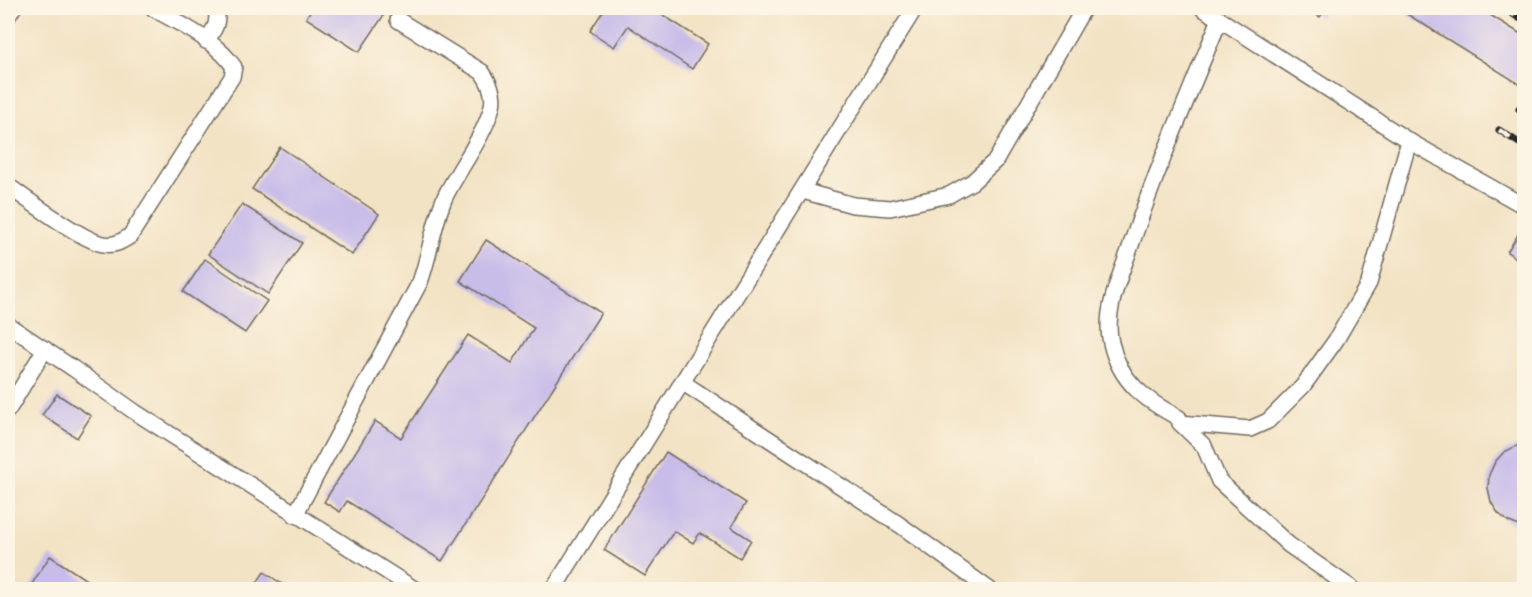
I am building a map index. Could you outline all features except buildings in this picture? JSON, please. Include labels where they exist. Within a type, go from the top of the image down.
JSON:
[{"type":"lane","points":[[8,16],[13,8]]},
{"type":"lane","points":[[8,186],[91,241],[111,245],[130,236],[232,77],[234,67],[229,59],[206,41],[153,8]]},
{"type":"lane","points":[[206,41],[216,28],[218,19],[216,8]]},
{"type":"lane","points":[[553,590],[915,8]]},
{"type":"lane","points":[[803,191],[853,205],[890,208],[949,195],[972,182],[996,160],[1084,8]]},
{"type":"lane","points":[[1202,8],[1409,141],[1524,206]]},
{"type":"lane","points":[[1220,19],[1151,185],[1116,290],[1110,317],[1110,340],[1114,357],[1135,390],[1154,405],[1179,418],[1180,423],[1204,446],[1219,481],[1289,545],[1354,590]]},
{"type":"lane","points":[[295,515],[420,282],[445,198],[488,119],[493,104],[490,84],[482,72],[398,20]]},
{"type":"lane","points":[[1180,423],[1250,429],[1268,421],[1302,386],[1336,340],[1369,283],[1409,141]]},
{"type":"lane","points":[[8,325],[135,412],[416,590]]},
{"type":"lane","points":[[8,410],[45,349]]},
{"type":"lane","points":[[682,382],[900,525],[990,590]]},
{"type":"railway","points":[[1503,8],[1524,21]]},
{"type":"railway","points":[[1519,109],[1524,112]]},
{"type":"railway","points":[[1499,130],[1524,146]]}]
